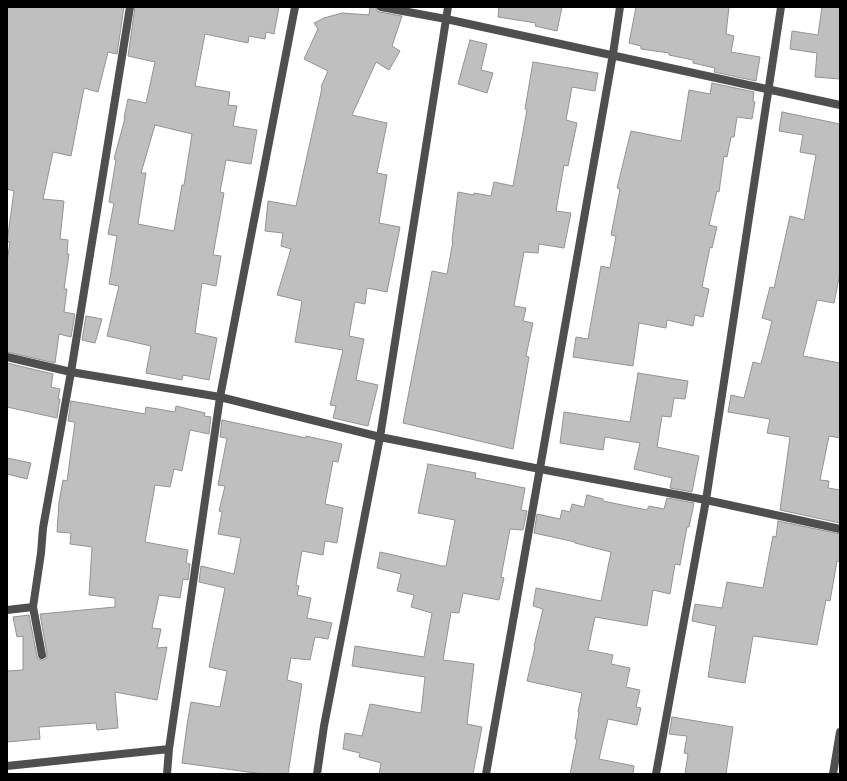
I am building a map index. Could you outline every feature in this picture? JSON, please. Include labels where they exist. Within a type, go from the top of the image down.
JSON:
[{"type":"street","points":[[42,655],[33,607],[43,528],[71,372],[130,7]]},
{"type":"street","points":[[167,774],[169,749],[220,398],[295,7]]},
{"type":"street","points":[[381,7],[613,54],[840,105]]},
{"type":"street","points":[[317,774],[324,726],[380,437],[448,7]]},
{"type":"street","points":[[486,774],[620,7]]},
{"type":"street","points":[[656,774],[706,500],[781,7]]},
{"type":"street","points":[[7,358],[71,372],[220,398],[380,437],[706,500],[840,529]]},
{"type":"street","points":[[7,610],[33,607]]},
{"type":"street","points":[[833,774],[840,732]]},
{"type":"street","points":[[7,766],[169,749]]},
{"type":"building","points":[[7,7],[124,7],[117,54],[108,52],[98,92],[84,88],[71,156],[53,152],[43,199],[64,201],[60,239],[68,240],[67,254],[69,254],[64,289],[67,289],[64,312],[75,314],[71,337],[59,334],[55,363],[7,352],[7,262],[10,242],[7,242],[14,191],[7,189]]},
{"type":"building","points":[[135,7],[279,7],[274,34],[266,32],[265,39],[249,36],[248,43],[205,34],[195,86],[230,92],[228,105],[237,106],[233,126],[257,130],[251,164],[226,160],[220,192],[224,193],[213,255],[221,256],[216,286],[202,283],[195,333],[217,338],[209,380],[183,375],[182,380],[146,373],[151,346],[107,336],[119,286],[109,284],[117,236],[108,234],[114,203],[109,202],[116,160],[114,159],[125,118],[128,99],[146,103],[155,62],[128,56]],"holes":[[[155,125],[192,134],[184,185],[182,185],[174,231],[138,224],[146,173],[141,173]]]},
{"type":"building","points":[[370,7],[376,7],[377,11],[380,12],[402,16],[392,46],[400,51],[389,70],[376,62],[352,115],[387,123],[377,173],[387,175],[379,223],[400,227],[387,292],[367,288],[365,304],[355,302],[349,336],[364,339],[356,380],[378,385],[368,426],[333,418],[336,406],[330,405],[343,350],[295,342],[302,301],[277,295],[291,249],[281,246],[283,233],[265,231],[268,201],[296,206],[321,87],[328,71],[304,59],[318,29],[314,23],[324,18],[342,13],[369,15]]},
{"type":"building","points":[[499,7],[562,7],[557,31],[535,26],[536,23],[498,17]]},
{"type":"building","points":[[636,7],[729,7],[726,34],[734,36],[731,52],[760,57],[756,81],[714,72],[715,68],[693,63],[693,60],[669,55],[669,53],[641,49],[641,46],[629,43]]},
{"type":"building","points":[[822,7],[840,7],[840,79],[815,77],[817,53],[790,49],[792,31],[818,35]]},
{"type":"building","points":[[470,40],[487,44],[481,70],[493,73],[487,93],[458,84]]},
{"type":"building","points":[[533,62],[598,73],[595,91],[572,87],[566,120],[577,123],[568,166],[564,165],[556,211],[571,213],[564,248],[539,244],[538,253],[524,252],[514,306],[526,308],[523,321],[533,323],[526,356],[529,357],[513,449],[403,423],[432,271],[447,274],[453,241],[458,192],[491,196],[494,182],[513,186],[527,110],[525,109]]},
{"type":"building","points":[[712,83],[754,92],[753,101],[755,102],[752,119],[737,117],[734,137],[731,137],[727,157],[724,156],[719,192],[717,191],[709,225],[717,227],[712,248],[710,247],[702,287],[709,289],[703,317],[695,315],[693,326],[667,320],[666,328],[639,323],[633,366],[573,357],[576,337],[588,339],[601,266],[610,268],[616,236],[611,235],[620,189],[617,188],[631,131],[681,141],[689,90],[710,94]]},
{"type":"building","points":[[782,112],[840,124],[840,273],[834,303],[817,300],[803,356],[840,363],[840,438],[829,436],[820,480],[829,481],[828,488],[840,490],[840,523],[780,510],[790,437],[767,433],[770,419],[728,412],[731,395],[744,398],[753,362],[761,364],[772,321],[762,318],[770,287],[774,288],[790,216],[804,220],[816,155],[800,152],[803,135],[779,131]]},
{"type":"building","points":[[86,316],[102,319],[95,343],[82,340]]},
{"type":"building","points":[[7,363],[53,374],[51,387],[60,389],[57,418],[7,407]]},
{"type":"building","points":[[638,373],[688,381],[685,399],[674,398],[671,417],[662,416],[657,447],[699,456],[692,492],[670,488],[672,478],[634,469],[640,443],[605,437],[603,450],[560,443],[564,412],[630,422]]},
{"type":"building","points":[[71,401],[145,414],[146,407],[175,412],[176,406],[205,413],[204,416],[211,417],[209,434],[190,430],[182,471],[174,469],[170,487],[155,485],[145,542],[188,550],[186,563],[190,564],[188,580],[183,579],[180,598],[159,595],[152,628],[161,629],[157,648],[167,647],[157,700],[115,692],[118,728],[97,730],[96,723],[39,727],[40,739],[7,742],[7,671],[23,670],[23,636],[17,637],[13,617],[29,615],[37,656],[38,659],[43,660],[46,659],[47,654],[40,614],[115,607],[115,598],[89,595],[92,547],[70,544],[71,533],[57,532],[59,502],[63,480],[67,481],[75,422],[68,421]]},
{"type":"building","points":[[222,420],[342,444],[338,462],[333,461],[325,504],[343,508],[337,543],[325,541],[323,555],[302,551],[296,585],[299,586],[297,595],[311,598],[307,618],[332,623],[328,639],[315,637],[310,660],[291,658],[287,680],[302,684],[288,774],[263,774],[182,763],[191,702],[220,707],[227,671],[209,667],[225,588],[199,582],[201,566],[234,574],[241,538],[218,534],[222,512],[219,511],[225,486],[218,485],[227,438],[220,437]]},
{"type":"building","points":[[7,458],[31,463],[27,479],[7,474]]},
{"type":"building","points":[[428,464],[476,473],[475,478],[525,488],[521,510],[527,511],[523,530],[510,529],[501,577],[504,578],[499,600],[463,593],[459,613],[451,612],[443,660],[474,664],[467,724],[482,727],[473,774],[379,774],[381,763],[359,757],[360,753],[343,749],[345,733],[362,736],[370,704],[421,713],[425,677],[352,666],[355,646],[424,657],[432,613],[411,607],[414,595],[397,591],[401,574],[377,568],[380,552],[446,566],[455,520],[418,513]]},
{"type":"building","points":[[587,495],[603,499],[603,501],[647,510],[649,506],[664,509],[667,498],[694,503],[689,527],[687,527],[680,565],[675,564],[670,594],[653,590],[647,626],[595,617],[588,650],[613,655],[611,664],[630,668],[626,687],[640,690],[636,707],[641,708],[637,725],[608,719],[599,759],[634,766],[633,774],[570,774],[577,739],[575,739],[582,693],[527,681],[543,609],[533,606],[536,588],[601,601],[611,552],[534,533],[537,514],[560,519],[562,510],[570,512],[572,504],[584,507]]},
{"type":"building","points":[[778,521],[840,534],[840,562],[837,561],[830,601],[826,600],[817,645],[753,636],[745,683],[708,677],[716,626],[692,621],[695,604],[722,608],[727,582],[763,588],[773,536],[776,537]]},
{"type":"building","points":[[672,717],[733,727],[726,774],[685,774],[688,754],[684,753],[687,736],[669,734]]}]
